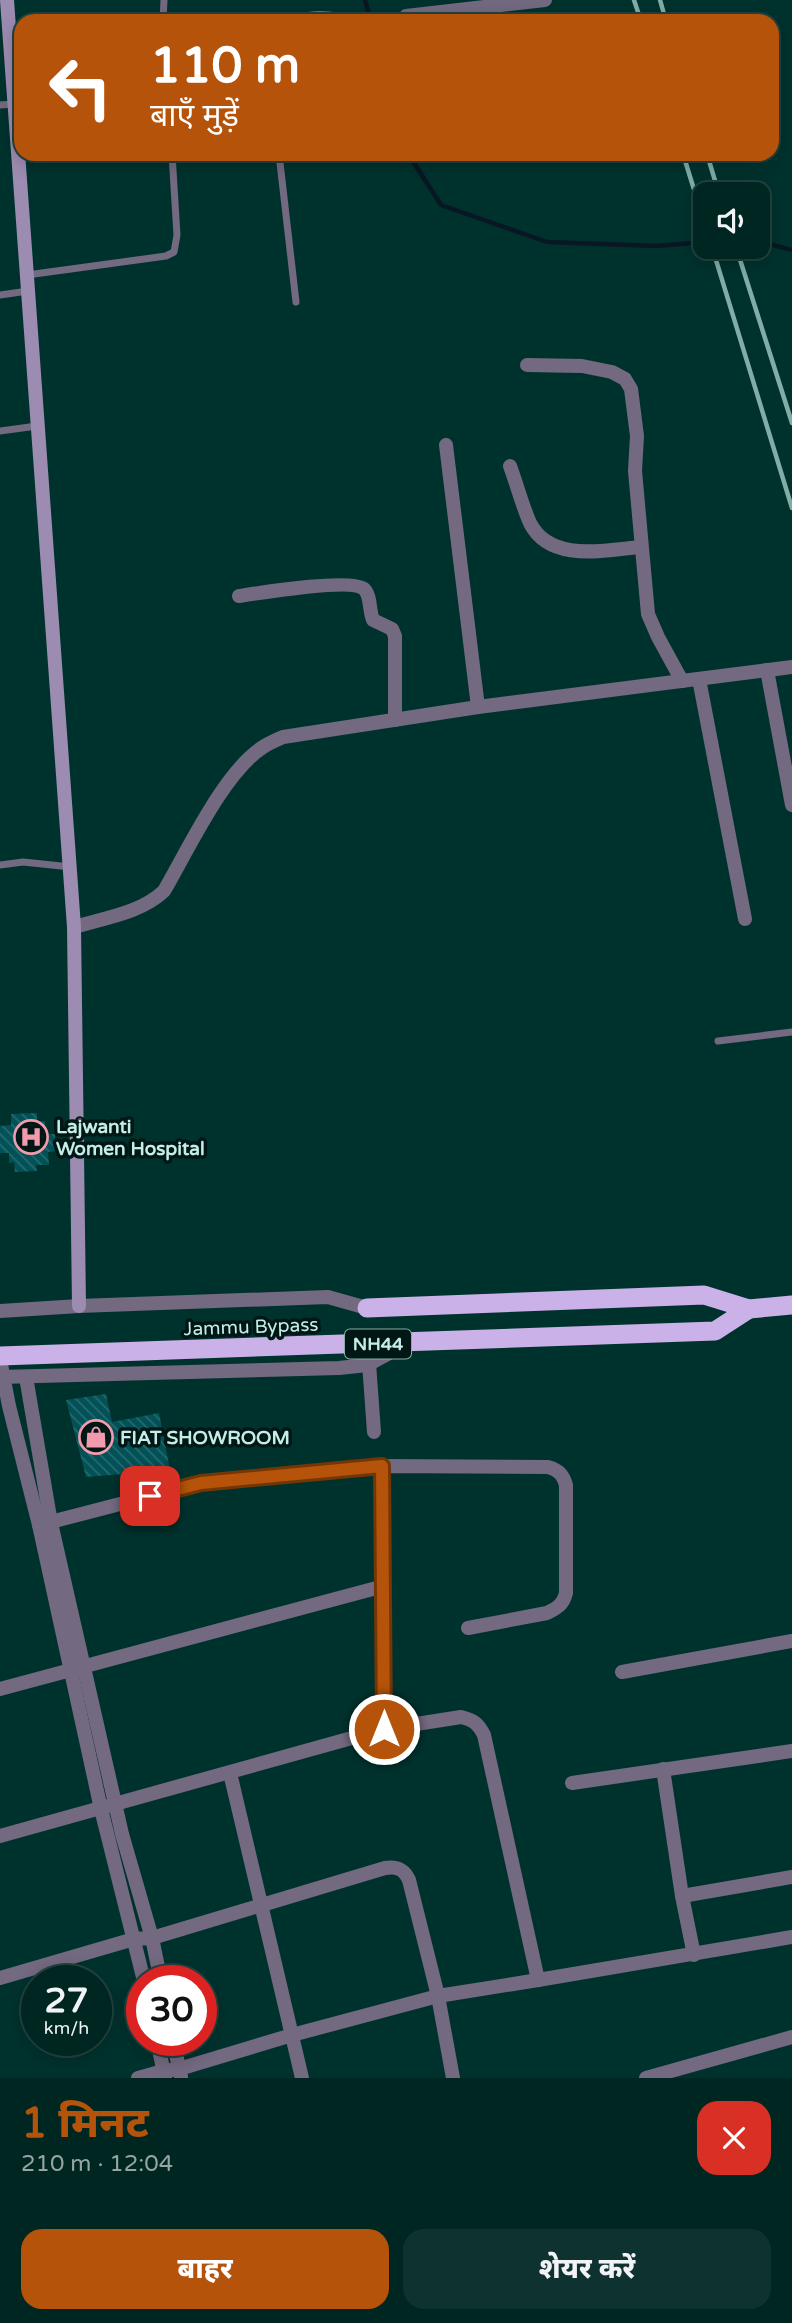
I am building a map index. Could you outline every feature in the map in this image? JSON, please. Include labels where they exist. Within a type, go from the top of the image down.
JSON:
[{"type":"highway","name":"Jammu Bypass","points":[[367,1308],[704,1294],[749,1309],[792,1305]]},
{"type":"highway","name":"Jammu Bypass","points":[[0,1358],[715,1331],[749,1309]]},
{"type":"main road","points":[[8,0],[14,36]]},
{"type":"main road","points":[[14,50],[7,105],[28,291],[71,867],[79,1306]]},
{"type":"street","points":[[437,14],[545,0]]},
{"type":"street","points":[[527,365],[582,366],[612,372],[625,379],[631,388],[637,436],[635,471],[648,614],[682,681]]},
{"type":"street","points":[[446,445],[478,706]]},
{"type":"street","points":[[510,466],[531,524],[538,536],[549,544],[561,549],[589,551],[641,547]]},
{"type":"street","points":[[239,596],[335,584],[362,587],[366,591],[373,620],[392,629],[396,636],[396,720]]},
{"type":"street","points":[[74,927],[153,901],[164,891],[225,785],[250,757],[264,746],[283,737],[478,706],[792,667]]},
{"type":"street","points":[[767,670],[792,806]]},
{"type":"street","points":[[699,679],[745,919]]},
{"type":"street","points":[[0,1311],[328,1297],[367,1308]]},
{"type":"street","points":[[2,1377],[339,1368],[369,1363],[410,1342]]},
{"type":"street","points":[[0,1358],[2,1377],[45,1524],[77,1668],[101,1809],[140,1965]]},
{"type":"street","points":[[369,1363],[374,1432]]},
{"type":"street","points":[[26,1377],[45,1524]]},
{"type":"street","points":[[45,1524],[201,1483],[382,1466],[548,1466],[557,1469],[564,1476],[567,1496],[566,1593],[563,1602],[547,1613],[468,1628]]},
{"type":"street","points":[[382,1466],[384,1729]]},
{"type":"street","points":[[0,1689],[384,1586]]},
{"type":"street","points":[[622,1672],[792,1641]]},
{"type":"street","points":[[77,1668],[158,1965]]},
{"type":"street","points":[[0,1836],[384,1729],[460,1717],[473,1720],[480,1725],[484,1735],[538,1980]]},
{"type":"street","points":[[572,1783],[792,1751]]},
{"type":"street","points":[[663,1769],[694,1955]]},
{"type":"street","points":[[230,1773],[302,2078]]},
{"type":"street","points":[[0,1978],[134,1938],[152,1938],[394,1867],[401,1869],[409,1880],[438,1996],[453,2078]]},
{"type":"street","points":[[682,1895],[792,1877]]},
{"type":"street","points":[[138,2078],[180,2074],[292,2035],[438,1996],[792,1937]]},
{"type":"street","points":[[646,2078],[792,2036]]},
{"type":"street","points":[[160,2056],[164,2074]]},
{"type":"street","points":[[176,2056],[180,2074]]},
{"type":"lane","points":[[26,275],[166,256],[174,252],[177,236],[172,161]]},
{"type":"lane","points":[[280,161],[296,302]]},
{"type":"lane","points":[[0,295],[28,291]]},
{"type":"lane","points":[[0,431],[37,426]]},
{"type":"lane","points":[[0,865],[23,862],[71,867]]},
{"type":"lane","points":[[719,1041],[792,1032]]},
{"type":"building","points":[[37,1113],[37,1122],[45,1121],[45,1134],[55,1134],[56,1151],[48,1152],[49,1165],[36,1165],[37,1171],[15,1172],[14,1162],[9,1163],[9,1153],[0,1153],[0,1126],[11,1125],[11,1114]]},
{"type":"building","points":[[106,1394],[112,1422],[159,1413],[171,1475],[125,1483],[123,1474],[86,1477],[66,1400]]},
{"type":"waterway","points":[[365,0],[369,14]]},
{"type":"waterway","points":[[413,161],[441,205],[547,242],[657,246],[693,243]]},
{"type":"waterway","points":[[770,244],[792,250]]},
{"type":"railway","points":[[634,0],[639,14]]},
{"type":"railway","points":[[660,0],[664,14]]},
{"type":"railway","points":[[685,161],[693,186]]},
{"type":"railway","points":[[709,161],[715,182]]},
{"type":"railway","points":[[716,259],[792,508]]},
{"type":"railway","points":[[740,259],[792,423]]},
{"type":"place","name":"Lajwanti Women Hospital","points":[[31,1137]]},
{"type":"place","name":"FIAT SHOWROOM","points":[[96,1437]]},
{"type":"route","points":[[150,1496],[201,1483],[382,1466],[384,1729]]}]
